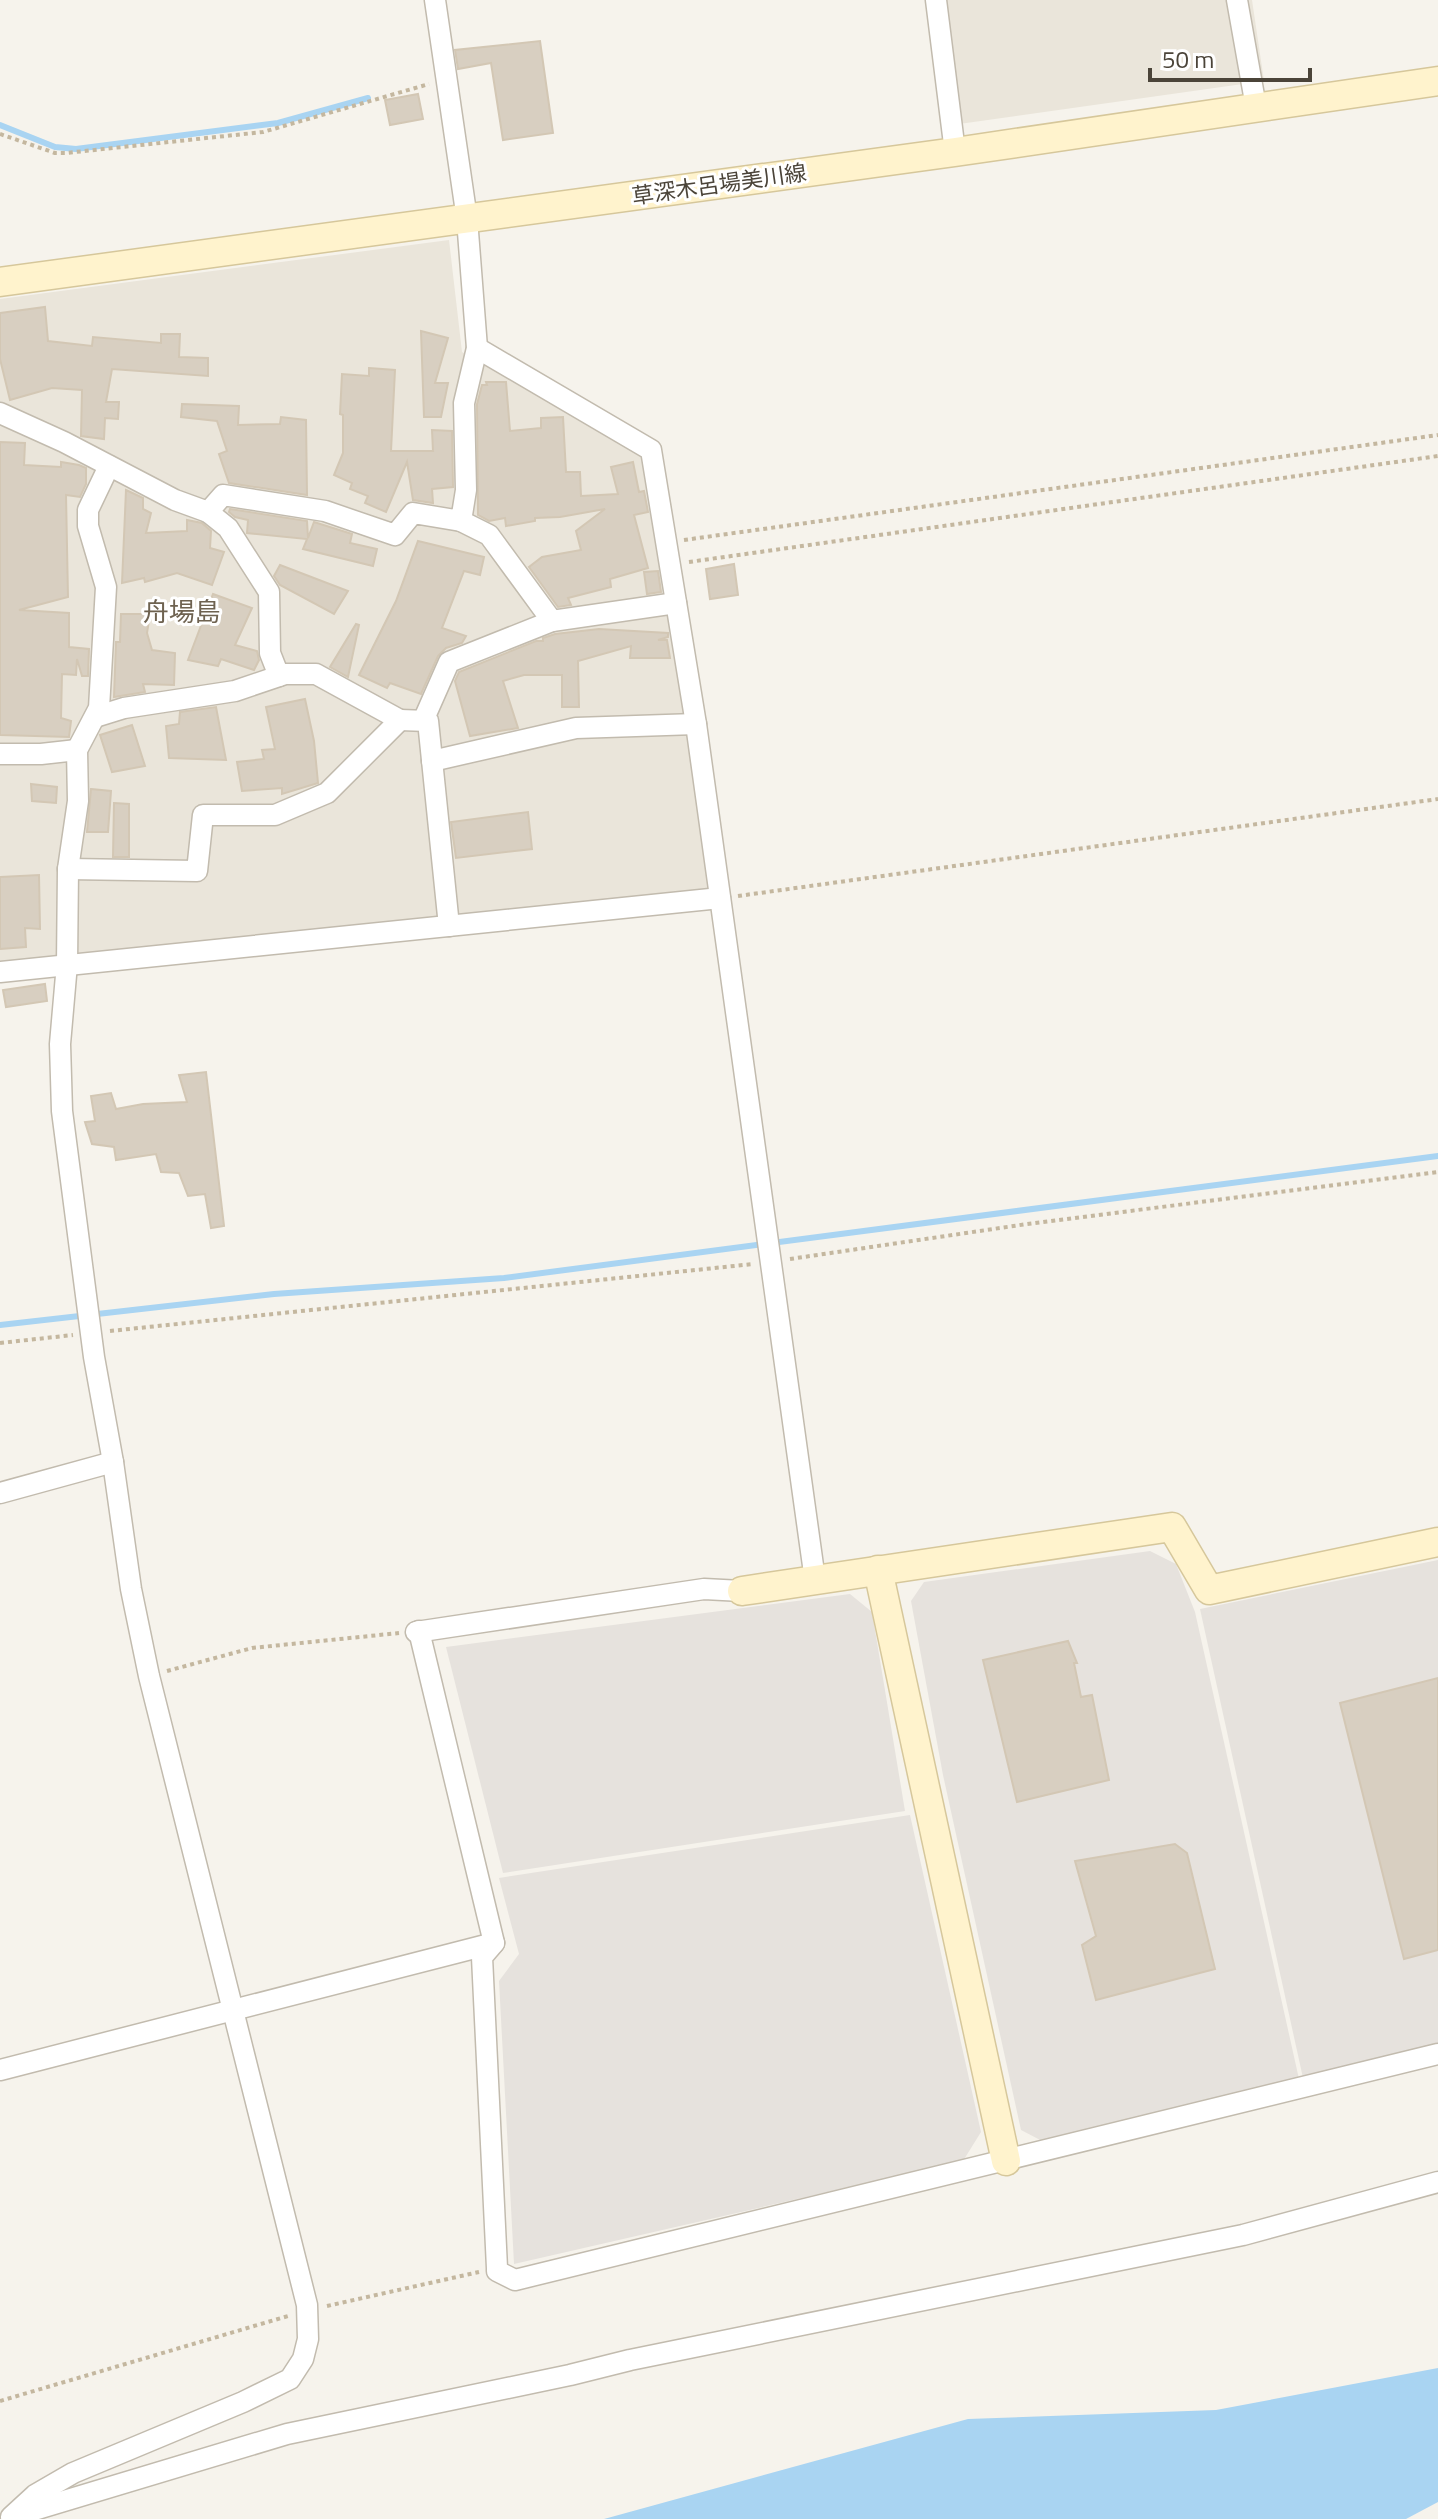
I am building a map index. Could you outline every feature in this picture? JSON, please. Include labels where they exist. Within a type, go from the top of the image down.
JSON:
[{"type":"main road","name":"草深木呂場美川線","points":[[0,282],[955,152],[1438,81]]},
{"type":"main road","points":[[742,1591],[1172,1527],[1209,1590],[1438,1542]]},
{"type":"main road","points":[[878,1570],[1006,2161]]},
{"type":"street","points":[[435,0],[467,219],[477,348],[464,403],[466,490],[461,521]]},
{"type":"street","points":[[936,0],[955,152]]},
{"type":"street","points":[[1237,0],[1256,107]]},
{"type":"street","points":[[477,348],[651,450],[696,724],[815,1580]]},
{"type":"street","points":[[0,413],[175,500],[208,512],[228,528],[269,592],[270,653],[279,676]]},
{"type":"street","points":[[8,2518],[35,2495],[73,2473],[243,2402],[290,2379],[303,2359],[308,2339],[307,2310],[149,1676],[131,1589],[89,1322],[62,1111],[60,1044],[67,964],[68,869],[78,801],[77,750],[99,708],[106,587],[88,526],[88,510],[109,466]]},
{"type":"street","points":[[208,512],[223,495],[325,511],[395,535],[413,513],[461,521],[489,535],[552,621]]},
{"type":"street","points":[[423,721],[449,662],[552,621],[676,603]]},
{"type":"street","points":[[95,717],[124,708],[235,691],[279,676],[316,674],[400,720],[428,721],[449,926]]},
{"type":"street","points":[[68,869],[197,871],[203,815],[275,815],[327,793],[400,720]]},
{"type":"street","points":[[432,761],[576,728],[696,724]]},
{"type":"street","points":[[0,754],[77,750]]},
{"type":"street","points":[[0,972],[720,898]]},
{"type":"street","points":[[0,1493],[113,1462]]},
{"type":"street","points":[[494,1943],[417,1632],[704,1589],[742,1591]]},
{"type":"street","points":[[494,1943],[482,1957],[497,2271],[515,2280],[1438,2054]]},
{"type":"street","points":[[0,2070],[494,1943]]},
{"type":"street","points":[[8,2518],[287,2434],[630,2360],[1243,2235],[1438,2182]]},
{"type":"path","points":[[0,134],[55,153],[66,153],[263,132],[447,79]]},
{"type":"path","points":[[667,542],[1438,435]]},
{"type":"path","points":[[671,564],[1438,456]]},
{"type":"path","points":[[720,898],[1438,799]]},
{"type":"path","points":[[0,1343],[89,1322],[771,1262],[1027,1224],[1438,1172]]},
{"type":"path","points":[[149,1676],[252,1648],[417,1632]]},
{"type":"path","points":[[0,2401],[307,2310],[497,2268]]},
{"type":"shaded area","points":[[926,0],[1252,0],[1264,81],[945,126]]},
{"type":"shaded area","points":[[449,240],[462,352],[645,456],[720,890],[0,968],[0,299]]},
{"type":"shaded area","points":[[1150,1551],[1176,1564],[1195,1612],[1299,2079],[1046,2143],[1021,2130],[943,1775],[911,1601],[924,1582]]},
{"type":"shaded area","points":[[1438,1560],[1438,2043],[1303,2078],[1200,1609]]},
{"type":"shaded area","points":[[850,1594],[872,1612],[905,1811],[503,1873],[446,1647]]},
{"type":"shaded area","points":[[910,1815],[981,2132],[963,2161],[514,2264],[499,1981],[519,1954],[499,1878]]},
{"type":"water","points":[[1438,2368],[1438,2502],[1406,2519],[604,2519],[968,2419],[1216,2410]]},
{"type":"building","points":[[540,41],[553,133],[503,140],[491,63],[458,69],[455,50]]},
{"type":"building","points":[[418,94],[423,119],[390,125],[385,100]]},
{"type":"building","points":[[45,307],[48,341],[92,346],[93,337],[161,343],[161,334],[180,334],[179,357],[208,358],[208,376],[112,369],[106,402],[119,402],[118,419],[105,418],[104,439],[81,436],[82,390],[52,388],[10,400],[0,359],[0,313]]},
{"type":"building","points":[[421,331],[448,338],[435,383],[448,383],[441,417],[424,417]]},
{"type":"building","points":[[369,368],[395,370],[391,451],[433,451],[432,430],[452,431],[453,487],[432,489],[433,503],[413,500],[407,462],[386,512],[365,503],[368,496],[350,489],[352,483],[334,475],[343,453],[343,415],[340,414],[342,374],[369,376]]},
{"type":"building","points":[[486,382],[506,382],[510,431],[541,428],[541,418],[563,417],[566,472],[580,472],[581,496],[618,494],[611,467],[633,462],[639,492],[644,491],[648,512],[634,515],[648,568],[610,579],[611,587],[568,598],[571,605],[558,607],[529,567],[542,557],[581,550],[576,531],[605,509],[535,518],[535,521],[506,526],[505,518],[489,521],[478,515],[477,404],[482,385],[487,385]]},
{"type":"building","points":[[182,404],[239,406],[238,425],[280,424],[281,417],[306,420],[307,495],[229,483],[219,454],[227,451],[217,421],[181,417]]},
{"type":"building","points":[[0,442],[25,443],[24,465],[61,467],[61,462],[86,468],[86,484],[80,497],[66,495],[68,597],[19,610],[69,613],[69,647],[89,649],[88,676],[82,676],[77,659],[76,675],[62,674],[61,718],[71,721],[69,737],[0,735]]},
{"type":"building","points":[[126,490],[143,498],[143,509],[151,513],[146,533],[187,531],[187,520],[202,523],[211,531],[210,548],[224,552],[212,585],[177,573],[145,582],[144,578],[122,583]]},
{"type":"building","points":[[230,509],[307,521],[308,538],[314,522],[352,534],[350,543],[377,549],[373,566],[303,549],[307,539],[247,533],[248,520],[235,517],[229,512]]},
{"type":"building","points":[[418,541],[484,557],[480,575],[464,571],[442,628],[466,636],[462,643],[446,648],[438,656],[421,694],[390,683],[387,688],[359,675],[396,601]]},
{"type":"building","points":[[734,564],[738,595],[710,599],[706,569]]},
{"type":"building","points":[[280,565],[348,591],[334,614],[280,585],[274,576]]},
{"type":"building","points":[[658,571],[661,592],[647,594],[644,572]]},
{"type":"building","points":[[213,594],[252,608],[235,645],[257,651],[259,660],[254,670],[221,659],[218,666],[188,660]]},
{"type":"building","points":[[121,614],[150,614],[147,633],[152,650],[175,653],[174,685],[143,684],[145,692],[114,697],[116,642],[120,642]]},
{"type":"building","points":[[356,624],[359,625],[348,677],[330,667]]},
{"type":"building","points":[[599,629],[668,633],[668,637],[658,640],[667,640],[670,658],[630,658],[631,646],[578,661],[579,707],[562,707],[562,675],[524,675],[503,681],[518,728],[470,736],[455,681],[459,672],[555,634]]},
{"type":"building","points":[[305,699],[314,741],[318,783],[282,794],[282,788],[242,791],[237,762],[264,759],[262,750],[275,749],[266,707]]},
{"type":"building","points":[[216,707],[226,760],[169,758],[166,726],[179,724],[180,712]]},
{"type":"building","points":[[132,725],[145,766],[112,772],[100,735]]},
{"type":"building","points":[[31,784],[57,787],[56,803],[32,801]]},
{"type":"building","points":[[91,789],[111,791],[108,832],[87,832]]},
{"type":"building","points":[[114,803],[129,804],[129,857],[113,857]]},
{"type":"building","points":[[528,812],[532,849],[456,858],[451,822]]},
{"type":"building","points":[[39,875],[40,929],[25,928],[26,947],[0,949],[0,877]]},
{"type":"building","points":[[45,984],[47,1001],[6,1007],[3,990]]},
{"type":"building","points":[[206,1072],[224,1226],[211,1228],[205,1194],[188,1196],[179,1173],[161,1172],[156,1154],[116,1160],[114,1147],[92,1144],[85,1122],[95,1121],[91,1096],[111,1093],[116,1109],[187,1102],[179,1075]]},
{"type":"building","points":[[1068,1641],[1077,1663],[1074,1663],[1081,1697],[1092,1695],[1109,1780],[1017,1802],[983,1660]]},
{"type":"building","points":[[1438,1678],[1438,1950],[1404,1959],[1340,1703]]},
{"type":"building","points":[[1175,1844],[1187,1853],[1215,1969],[1096,2000],[1082,1945],[1096,1936],[1075,1861]]},
{"type":"waterway","points":[[0,125],[55,147],[76,149],[278,123],[368,98]]},
{"type":"waterway","points":[[0,1325],[274,1294],[504,1278],[1438,1156]]},
{"type":"district","name":"舟場島","points":[[182,612]]}]
